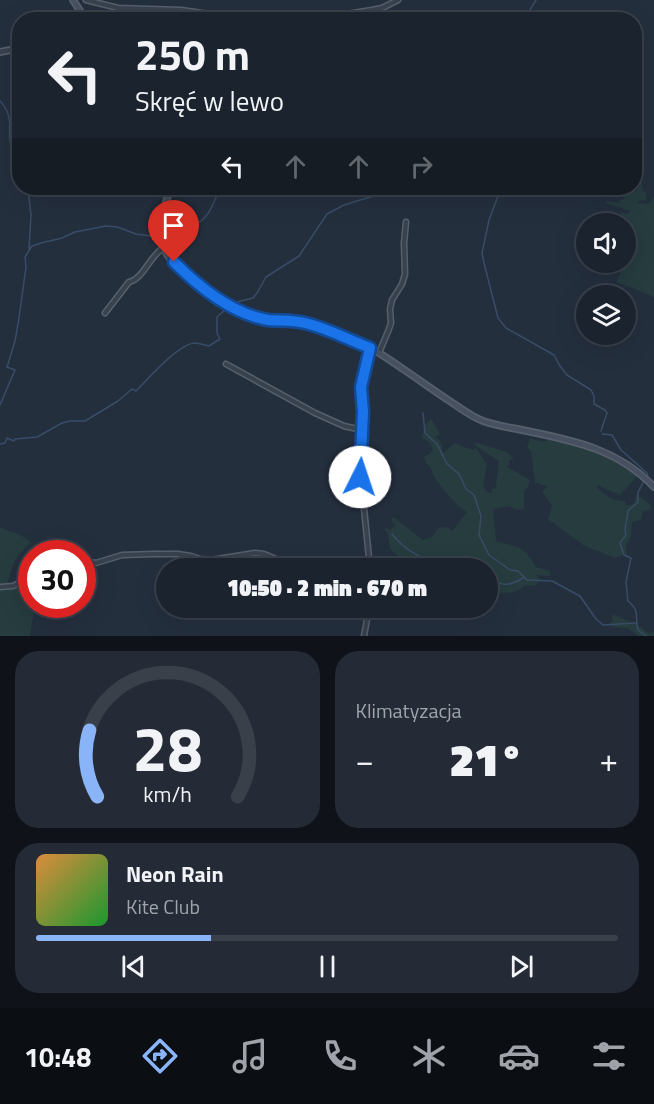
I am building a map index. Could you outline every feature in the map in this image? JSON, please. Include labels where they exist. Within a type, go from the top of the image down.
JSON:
[{"type":"main road","points":[[169,195],[161,237],[163,248],[199,285],[230,305],[267,320],[306,323],[370,348],[474,417],[490,423],[564,438],[590,446],[623,461],[654,487]]},
{"type":"street","points":[[86,0],[118,8],[195,12]]},
{"type":"street","points":[[360,12],[382,8],[398,0]]},
{"type":"street","points":[[379,353],[391,323],[390,309],[405,274],[406,222]]},
{"type":"street","points":[[105,313],[129,282],[137,278],[151,259],[163,248]]},
{"type":"street","points":[[369,558],[360,477],[363,412],[361,387],[370,348]]},
{"type":"street","points":[[226,364],[315,413],[344,426],[362,430]]},
{"type":"street","points":[[224,558],[255,553],[273,558]]},
{"type":"street","points":[[96,563],[122,555],[178,554],[197,558]]},
{"type":"street","points":[[0,587],[18,584]]},
{"type":"street","points":[[364,636],[367,618]]},
{"type":"green space","points":[[12,124],[12,153],[9,141],[8,126]]},
{"type":"green space","points":[[642,184],[643,191],[646,192],[646,200],[637,203],[648,204],[654,197],[654,297],[636,290],[636,285],[624,285],[617,282],[620,273],[636,273],[636,213],[628,213],[630,211],[606,203],[606,201],[621,203],[619,200],[623,200],[625,195],[642,195]]},
{"type":"green space","points":[[432,420],[440,434],[435,437],[440,441],[443,453],[455,443],[478,450],[487,465],[483,486],[487,492],[492,493],[492,489],[497,488],[499,461],[477,447],[474,442],[507,452],[514,459],[509,460],[507,467],[530,480],[524,491],[524,509],[517,510],[509,506],[493,509],[496,541],[524,551],[536,567],[550,571],[550,576],[536,575],[539,582],[536,585],[524,586],[507,593],[498,592],[498,558],[402,558],[390,549],[385,529],[386,527],[390,530],[395,525],[391,518],[395,518],[423,540],[432,537],[438,528],[447,527],[452,531],[467,512],[458,506],[436,480],[426,463],[424,456],[430,454],[433,449],[429,442],[422,438],[424,426]]},
{"type":"green space","points":[[530,438],[588,448],[626,464],[637,475],[620,495],[597,485],[597,488],[606,495],[625,501],[626,505],[632,505],[637,495],[649,503],[652,509],[643,511],[641,520],[632,522],[631,536],[626,546],[627,554],[615,558],[583,545],[548,519],[552,506],[542,491],[548,487],[535,482],[531,451],[527,448]]},
{"type":"green space","points":[[0,527],[28,540],[18,540],[18,557],[7,587],[0,586]]},
{"type":"green space","points":[[18,583],[18,618],[33,618],[30,636],[0,636],[0,588]]},
{"type":"green space","points":[[615,615],[639,626],[648,633],[654,632],[654,636],[639,636],[627,628],[611,627],[612,616]]},
{"type":"waterway","points":[[529,12],[536,0]]},
{"type":"waterway","points":[[0,101],[8,113],[12,149]]},
{"type":"waterway","points":[[29,195],[31,215],[29,249]]},
{"type":"waterway","points":[[198,223],[208,213],[217,195]]},
{"type":"waterway","points":[[0,444],[5,443],[7,438],[14,441],[37,437],[62,423],[85,421],[118,401],[132,389],[136,391],[180,349],[195,343],[209,346],[220,339],[217,333],[217,317],[233,303],[253,298],[266,277],[299,256],[327,214],[344,205],[377,195]]},
{"type":"waterway","points":[[498,195],[489,220],[482,253],[498,318],[506,328],[554,355],[567,375],[591,390],[594,404],[607,413],[601,431]]},
{"type":"waterway","points":[[0,405],[15,370],[7,367],[19,318],[26,267],[25,257],[32,246],[75,232],[106,226],[158,237]]},
{"type":"waterway","points":[[163,237],[193,226]]},
{"type":"waterway","points":[[423,413],[425,433],[437,444],[447,464],[459,474],[466,489],[474,495],[481,516],[479,535],[489,555],[510,570],[518,571],[527,580],[552,581],[580,596],[603,625],[636,623]]},
{"type":"waterway","points":[[602,434],[612,435],[621,450],[647,473],[648,477]]},
{"type":"waterway","points":[[644,481],[638,492],[638,502],[628,511],[626,535],[620,543],[624,555],[631,558],[626,582],[628,601],[636,611],[638,630],[646,636]]},
{"type":"waterway","points":[[392,534],[422,558]]},
{"type":"waterway","points":[[498,582],[505,584],[523,578]]},
{"type":"route","points":[[174,262],[199,285],[244,312],[267,320],[306,323],[370,348],[361,387],[363,412],[360,477]]}]
